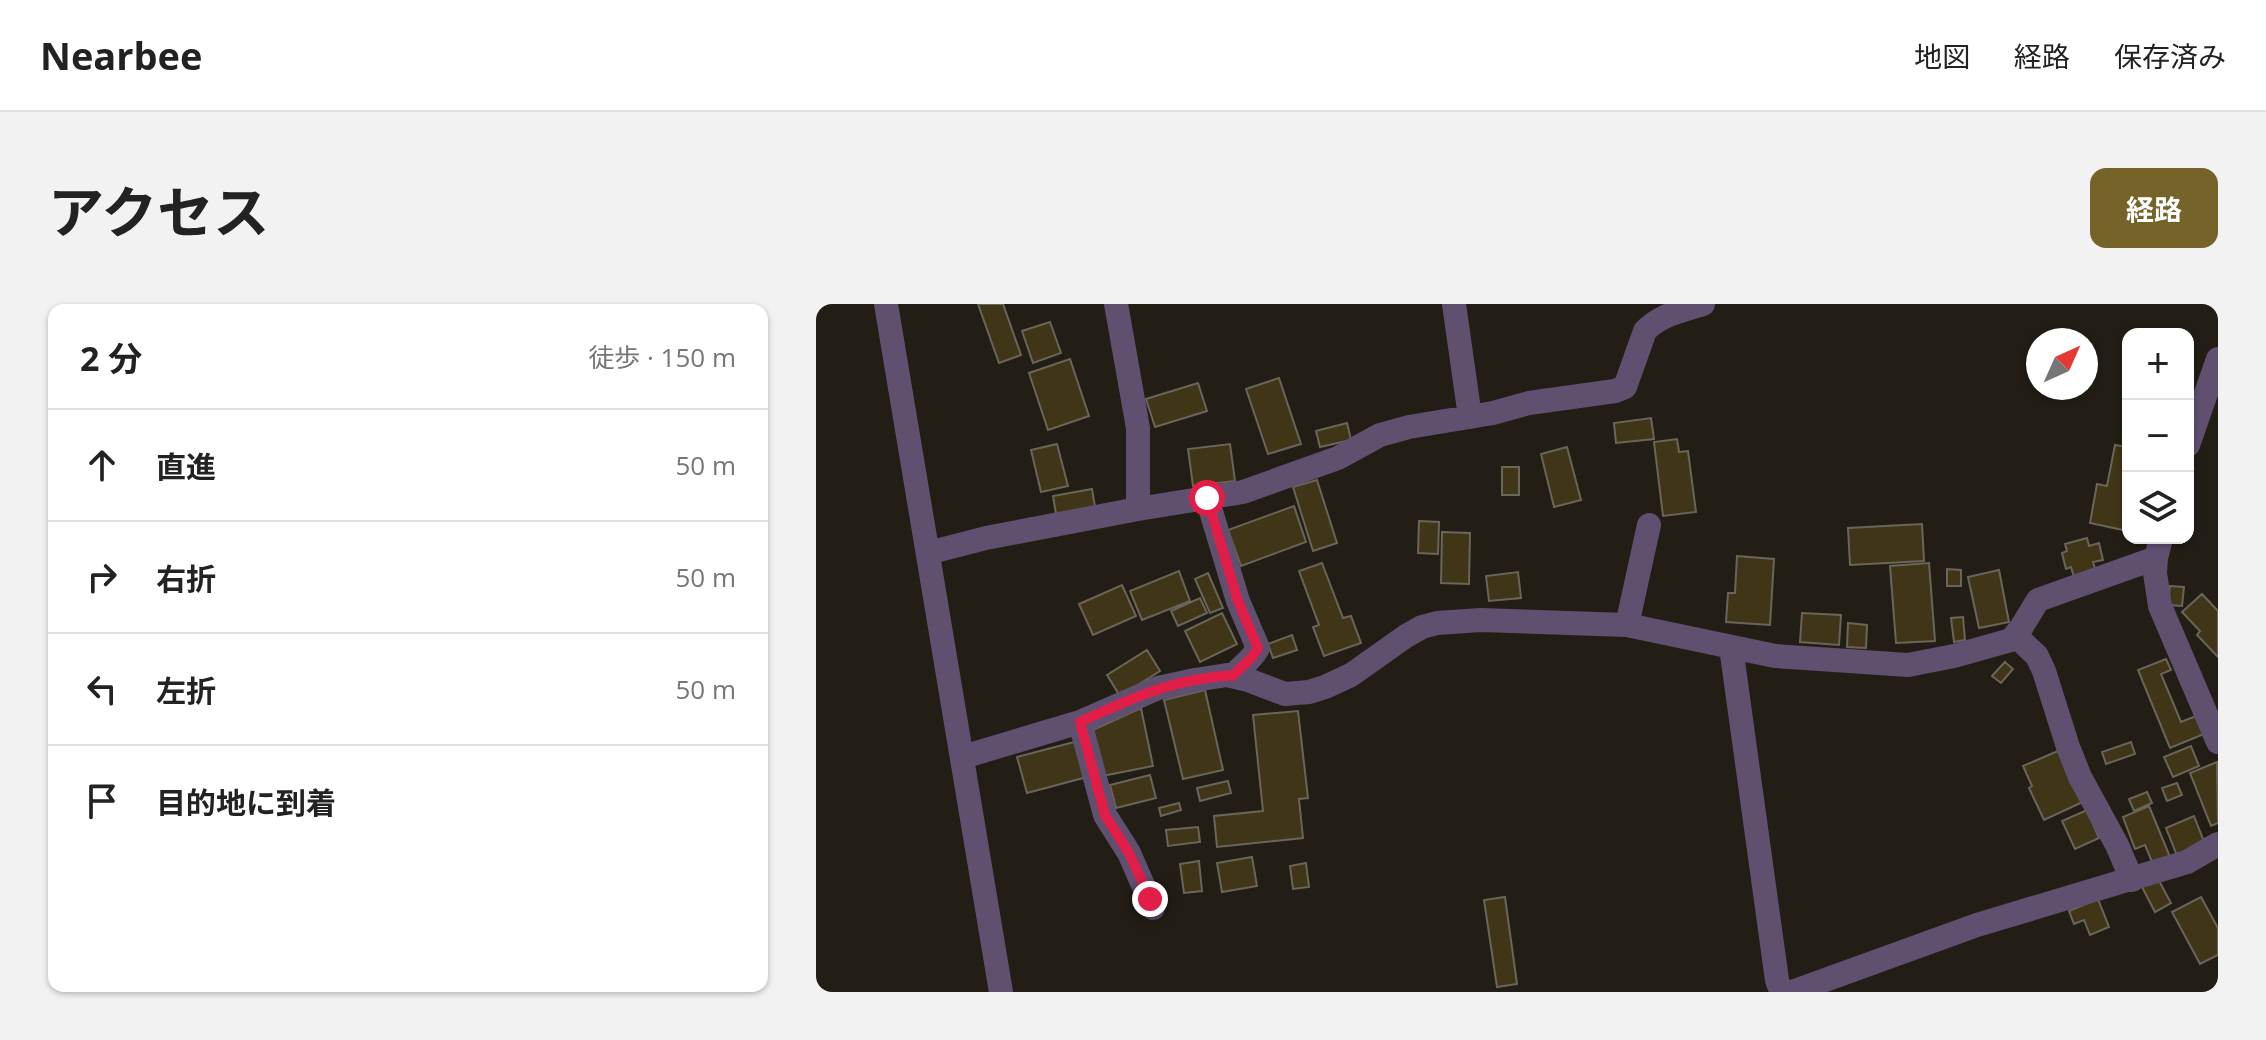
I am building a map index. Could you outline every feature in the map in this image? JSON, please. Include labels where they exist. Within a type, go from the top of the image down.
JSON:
[{"type":"street","points":[[886,304],[1001,992]]},
{"type":"street","points":[[1116,304],[1138,428],[1138,509]]},
{"type":"street","points":[[1454,304],[1470,417]]},
{"type":"street","points":[[928,553],[986,538],[1243,492],[1338,458],[1380,435],[1409,427],[1493,413],[1529,403],[1605,394],[1625,387],[1649,315],[1657,319],[1703,304]]},
{"type":"street","points":[[2194,428],[2218,359]]},
{"type":"street","points":[[1207,498],[1238,601],[1258,648],[1254,657],[1233,676]]},
{"type":"street","points":[[1627,625],[1649,525]]},
{"type":"street","points":[[963,757],[1080,722],[1158,688],[1195,680],[1227,675],[1285,694],[1309,692],[1351,675],[1406,636],[1437,623],[1481,620],[1627,625],[1775,656],[1908,665],[2011,640],[2038,600],[2158,548],[2156,588],[2160,606],[2218,742]]},
{"type":"street","points":[[2015,635],[2037,656],[2080,777],[2132,880]]},
{"type":"street","points":[[1731,647],[1777,980],[1784,991],[1790,992],[1977,925],[2187,862],[2218,844]]},
{"type":"street","points":[[1080,722],[1105,815],[1129,853],[1153,908]]},
{"type":"building","points":[[978,304],[1003,304],[1021,355],[999,363]]},
{"type":"building","points":[[1050,322],[1061,353],[1033,363],[1022,331]]},
{"type":"building","points":[[1070,359],[1089,416],[1048,430],[1029,373]]},
{"type":"building","points":[[1279,378],[1301,444],[1268,454],[1246,389]]},
{"type":"building","points":[[1198,383],[1207,411],[1155,427],[1146,399]]},
{"type":"building","points":[[1651,418],[1654,439],[1616,443],[1614,423]]},
{"type":"building","points":[[1347,423],[1351,440],[1320,447],[1316,431]]},
{"type":"building","points":[[1677,439],[1679,452],[1688,451],[1696,512],[1663,516],[1654,442]]},
{"type":"building","points":[[1057,444],[1068,486],[1041,492],[1031,450]]},
{"type":"building","points":[[1230,444],[1235,481],[1193,486],[1188,449]]},
{"type":"building","points":[[2115,445],[2122,446],[2122,530],[2090,523],[2097,484],[2107,486]]},
{"type":"building","points":[[1567,447],[1581,500],[1554,507],[1541,454]]},
{"type":"building","points":[[1502,467],[1519,467],[1519,495],[1502,495]]},
{"type":"building","points":[[1317,480],[1337,543],[1313,551],[1293,487]]},
{"type":"building","points":[[1092,489],[1095,507],[1056,514],[1053,496]]},
{"type":"building","points":[[1294,506],[1306,542],[1241,566],[1228,530]]},
{"type":"building","points":[[1419,521],[1439,522],[1438,554],[1418,553]]},
{"type":"building","points":[[1922,524],[1924,561],[1850,565],[1848,528]]},
{"type":"building","points":[[1442,532],[1470,533],[1469,584],[1441,583]]},
{"type":"building","points":[[2087,538],[2089,546],[2099,543],[2103,560],[2093,562],[2096,572],[2074,577],[2071,567],[2066,569],[2062,553],[2067,551],[2065,544]]},
{"type":"building","points":[[1737,556],[1774,559],[1770,625],[1726,622],[1728,593],[1735,593]]},
{"type":"building","points":[[1322,563],[1343,618],[1351,616],[1361,643],[1324,656],[1313,627],[1319,625],[1299,571]]},
{"type":"building","points":[[1929,563],[1935,641],[1896,643],[1890,566]]},
{"type":"building","points":[[1947,569],[1961,570],[1961,586],[1947,586]]},
{"type":"building","points":[[1999,570],[2009,622],[1979,628],[1968,577]]},
{"type":"building","points":[[1179,571],[1190,601],[1142,620],[1130,591]]},
{"type":"building","points":[[1518,572],[1521,598],[1489,601],[1486,576]]},
{"type":"building","points":[[1208,573],[1223,608],[1210,613],[1195,579]]},
{"type":"building","points":[[1122,585],[1136,616],[1093,635],[1079,604]]},
{"type":"building","points":[[2170,586],[2184,587],[2182,606],[2168,605]]},
{"type":"building","points":[[2202,594],[2218,611],[2218,657],[2197,635],[2200,631],[2182,612]]},
{"type":"building","points":[[1200,598],[1207,613],[1178,626],[1171,611]]},
{"type":"building","points":[[1222,613],[1237,644],[1200,662],[1185,631]]},
{"type":"building","points":[[1802,613],[1841,615],[1839,645],[1800,642]]},
{"type":"building","points":[[1963,617],[1965,640],[1954,642],[1951,618]]},
{"type":"building","points":[[1848,623],[1867,625],[1866,648],[1847,647]]},
{"type":"building","points":[[1292,635],[1297,650],[1273,658],[1268,644]]},
{"type":"building","points":[[1147,650],[1160,671],[1120,696],[1107,675]]},
{"type":"building","points":[[2166,659],[2171,670],[2161,674],[2181,722],[2196,716],[2204,734],[2170,748],[2138,670]]},
{"type":"building","points":[[2005,662],[2013,669],[2001,683],[1992,676]]},
{"type":"building","points":[[1205,690],[1223,770],[1183,779],[1164,700]]},
{"type":"building","points":[[1141,708],[1153,766],[1102,776],[1093,730]]},
{"type":"building","points":[[1298,711],[1308,798],[1299,799],[1303,838],[1217,847],[1214,816],[1263,811],[1253,715]]},
{"type":"building","points":[[1078,741],[1087,777],[1027,793],[1017,757]]},
{"type":"building","points":[[2131,742],[2135,754],[2106,764],[2102,752]]},
{"type":"building","points":[[2191,746],[2199,766],[2173,777],[2164,757]]},
{"type":"building","points":[[2058,751],[2087,800],[2044,820],[2023,766]]},
{"type":"building","points":[[2217,762],[2218,823],[2211,826],[2190,773]]},
{"type":"building","points":[[1150,775],[1156,798],[1116,808],[1110,785]]},
{"type":"building","points":[[1228,781],[1231,793],[1200,801],[1197,788]]},
{"type":"building","points":[[2177,783],[2182,795],[2167,801],[2162,788]]},
{"type":"building","points":[[2147,792],[2152,803],[2134,811],[2129,799]]},
{"type":"building","points":[[1179,803],[1181,810],[1161,816],[1159,808]]},
{"type":"building","points":[[2149,806],[2170,857],[2153,864],[2145,845],[2135,849],[2123,817]]},
{"type":"building","points":[[2087,810],[2099,838],[2075,849],[2062,821]]},
{"type":"building","points":[[2194,816],[2206,847],[2178,858],[2166,828]]},
{"type":"building","points":[[1198,827],[1200,842],[1168,846],[1166,830]]},
{"type":"building","points":[[1252,857],[1257,886],[1222,892],[1217,863]]},
{"type":"building","points":[[1199,861],[1202,891],[1184,893],[1180,864]]},
{"type":"building","points":[[1306,863],[1309,887],[1293,889],[1290,866]]},
{"type":"building","points":[[2157,877],[2171,903],[2155,912],[2141,885]]},
{"type":"building","points":[[1505,897],[1517,984],[1497,987],[1484,900]]},
{"type":"building","points":[[2201,897],[2218,928],[2218,955],[2200,964],[2172,912]]},
{"type":"building","points":[[2098,899],[2109,927],[2090,935],[2084,920],[2074,924],[2069,911]]},
{"type":"route","points":[[1150,899],[1129,853],[1105,815],[1080,722],[1158,688],[1233,676],[1254,657],[1258,648],[1238,601],[1207,498]]}]
